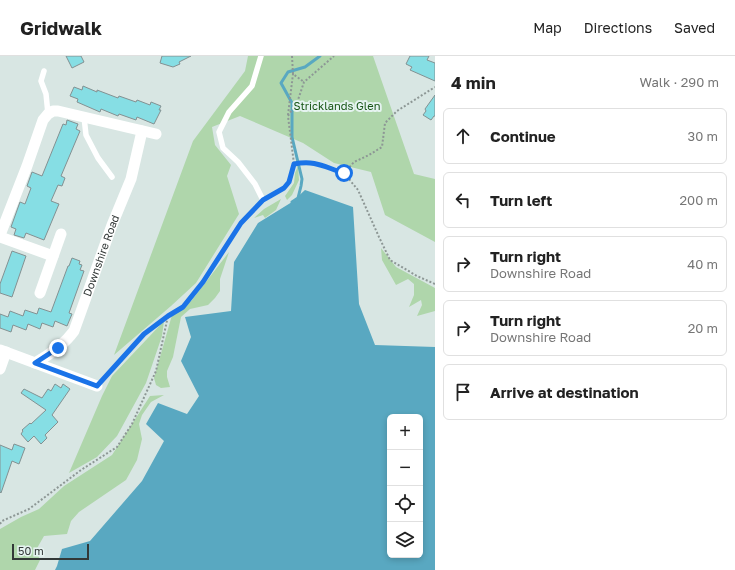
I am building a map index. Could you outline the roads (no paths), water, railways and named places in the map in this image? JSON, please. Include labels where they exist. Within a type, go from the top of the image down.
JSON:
[{"type":"street","points":[[53,256],[0,236],[45,116],[58,111],[156,134]]},
{"type":"street","name":"Downshire Road","points":[[35,363],[58,348],[74,331],[112,225],[132,179],[142,131]]},
{"type":"street","points":[[40,293],[61,234]]},
{"type":"street","points":[[0,369],[3,351],[97,386]]},
{"type":"lane","points":[[260,56],[252,86],[229,112],[219,132],[223,148],[238,162],[255,184],[263,200]]},
{"type":"lane","points":[[44,71],[41,81],[46,94],[48,114]]},
{"type":"lane","points":[[84,117],[86,135],[98,158],[112,177]]},
{"type":"water","points":[[305,190],[353,207],[359,304],[375,345],[435,347],[435,570],[55,570],[62,549],[90,541],[142,481],[164,441],[146,424],[158,403],[187,414],[199,396],[181,361],[191,337],[185,317],[231,311],[234,262],[258,223],[292,202]]},
{"type":"waterway","points":[[292,202],[298,198],[302,179],[292,137],[292,103],[281,83],[288,72],[305,67],[320,56]]},
{"type":"park label","name":"Stricklands Glen","points":[[337,106]]}]
